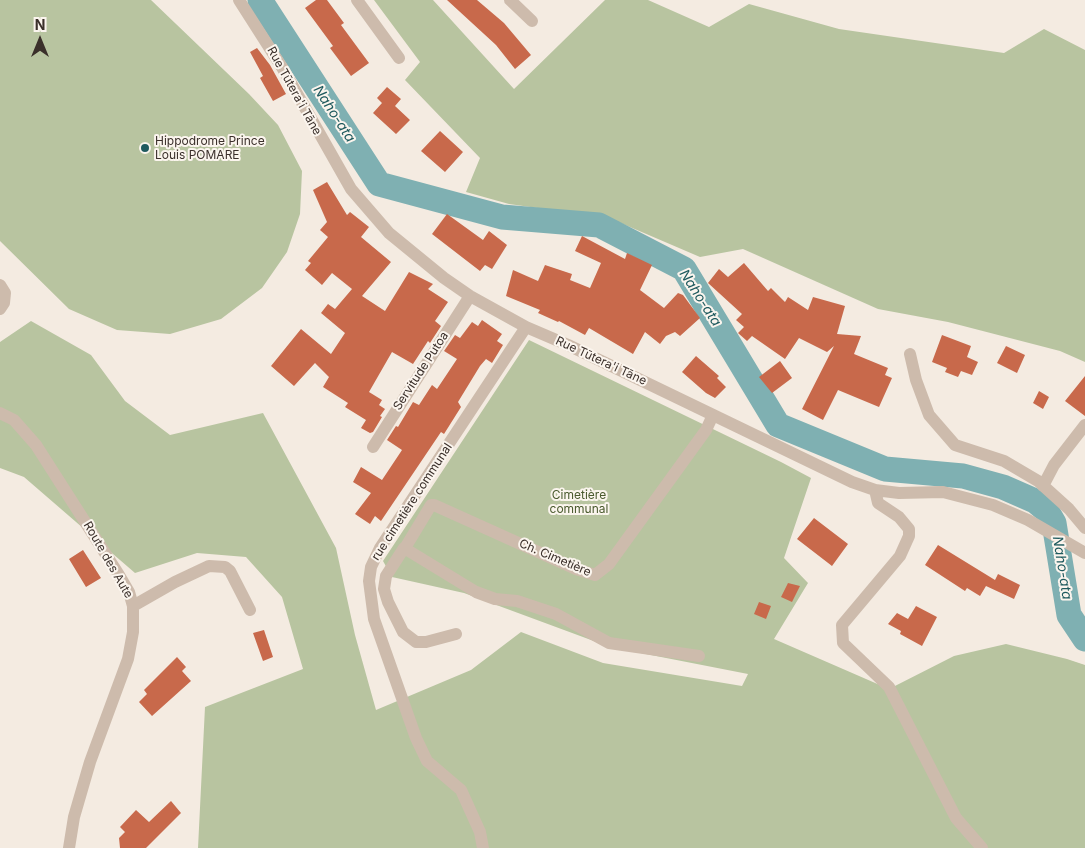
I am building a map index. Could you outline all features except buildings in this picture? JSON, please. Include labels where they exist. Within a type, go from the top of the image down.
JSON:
[{"type":"street","name":"Rue Tūtera'i Tāne","points":[[239,0],[283,69],[351,189],[396,240],[470,296],[526,327],[568,345],[814,465],[875,490],[899,493],[943,492],[993,505],[1028,520],[1081,550]]},
{"type":"street","points":[[357,0],[399,58]]},
{"type":"street","points":[[510,0],[532,21]]},
{"type":"street","points":[[0,284],[4,293],[4,303],[0,308]]},
{"type":"street","name":"Servitude Putoa","points":[[372,446],[470,296]]},
{"type":"street","name":"rue cimetière communal","points":[[483,848],[480,832],[461,790],[427,761],[423,754],[374,620],[369,581],[376,554],[526,327]]},
{"type":"street","points":[[910,354],[916,380],[929,415],[955,445],[1004,461],[1043,486],[1085,528]]},
{"type":"street","name":"Route des Aute","points":[[0,413],[14,420],[36,445],[119,576],[134,606],[134,632],[128,659],[90,762],[74,817],[69,848]]},
{"type":"street","name":"Ch. Cimetière","points":[[456,634],[426,642],[416,642],[403,632],[388,602],[384,589],[386,576],[394,560],[405,548],[431,505],[576,569],[595,575],[609,564],[706,430],[713,415]]},
{"type":"street","points":[[1043,486],[1054,465],[1085,425]]},
{"type":"street","points":[[875,490],[878,503],[899,517],[910,530],[910,536],[900,556],[842,625],[843,643],[888,687],[956,818],[982,848]]},
{"type":"street","points":[[405,548],[476,592],[495,598],[517,601],[556,614],[609,643],[699,656]]},
{"type":"street","points":[[134,606],[175,582],[209,566],[224,567],[230,571],[250,610]]},
{"type":"green space","name":"Hippodrome Prince Louis POMARE","points":[[0,0],[151,0],[249,94],[278,125],[302,171],[300,214],[287,252],[262,288],[221,319],[170,334],[117,330],[69,309],[0,241]]},
{"type":"green space","points":[[374,0],[433,0],[514,89],[605,0],[648,0],[709,27],[749,4],[839,29],[1004,53],[1044,29],[1085,50],[1085,362],[1060,351],[948,322],[878,309],[743,249],[700,257],[609,218],[509,204],[466,192],[480,158],[405,80],[420,62]]},
{"type":"green space","name":"Cimetière communal","points":[[31,321],[91,355],[125,401],[170,435],[263,413],[336,548],[355,635],[376,710],[471,670],[521,632],[603,663],[742,686],[748,674],[610,647],[464,593],[392,577],[383,561],[529,340],[781,462],[811,478],[784,558],[808,583],[774,639],[889,689],[954,656],[1006,644],[1085,665],[1085,848],[198,848],[205,707],[303,669],[282,597],[246,557],[197,553],[135,573],[24,477],[0,468],[0,342]]},
{"type":"waterway","name":"Naho-ata","points":[[260,0],[379,184],[502,217],[599,225],[684,269],[778,425],[885,469],[963,476],[1003,487],[1035,501],[1047,511],[1054,523],[1069,615],[1085,639]]},
{"type":"place","name":"Hippodrome Prince Louis POMARE","points":[[145,148]]}]
